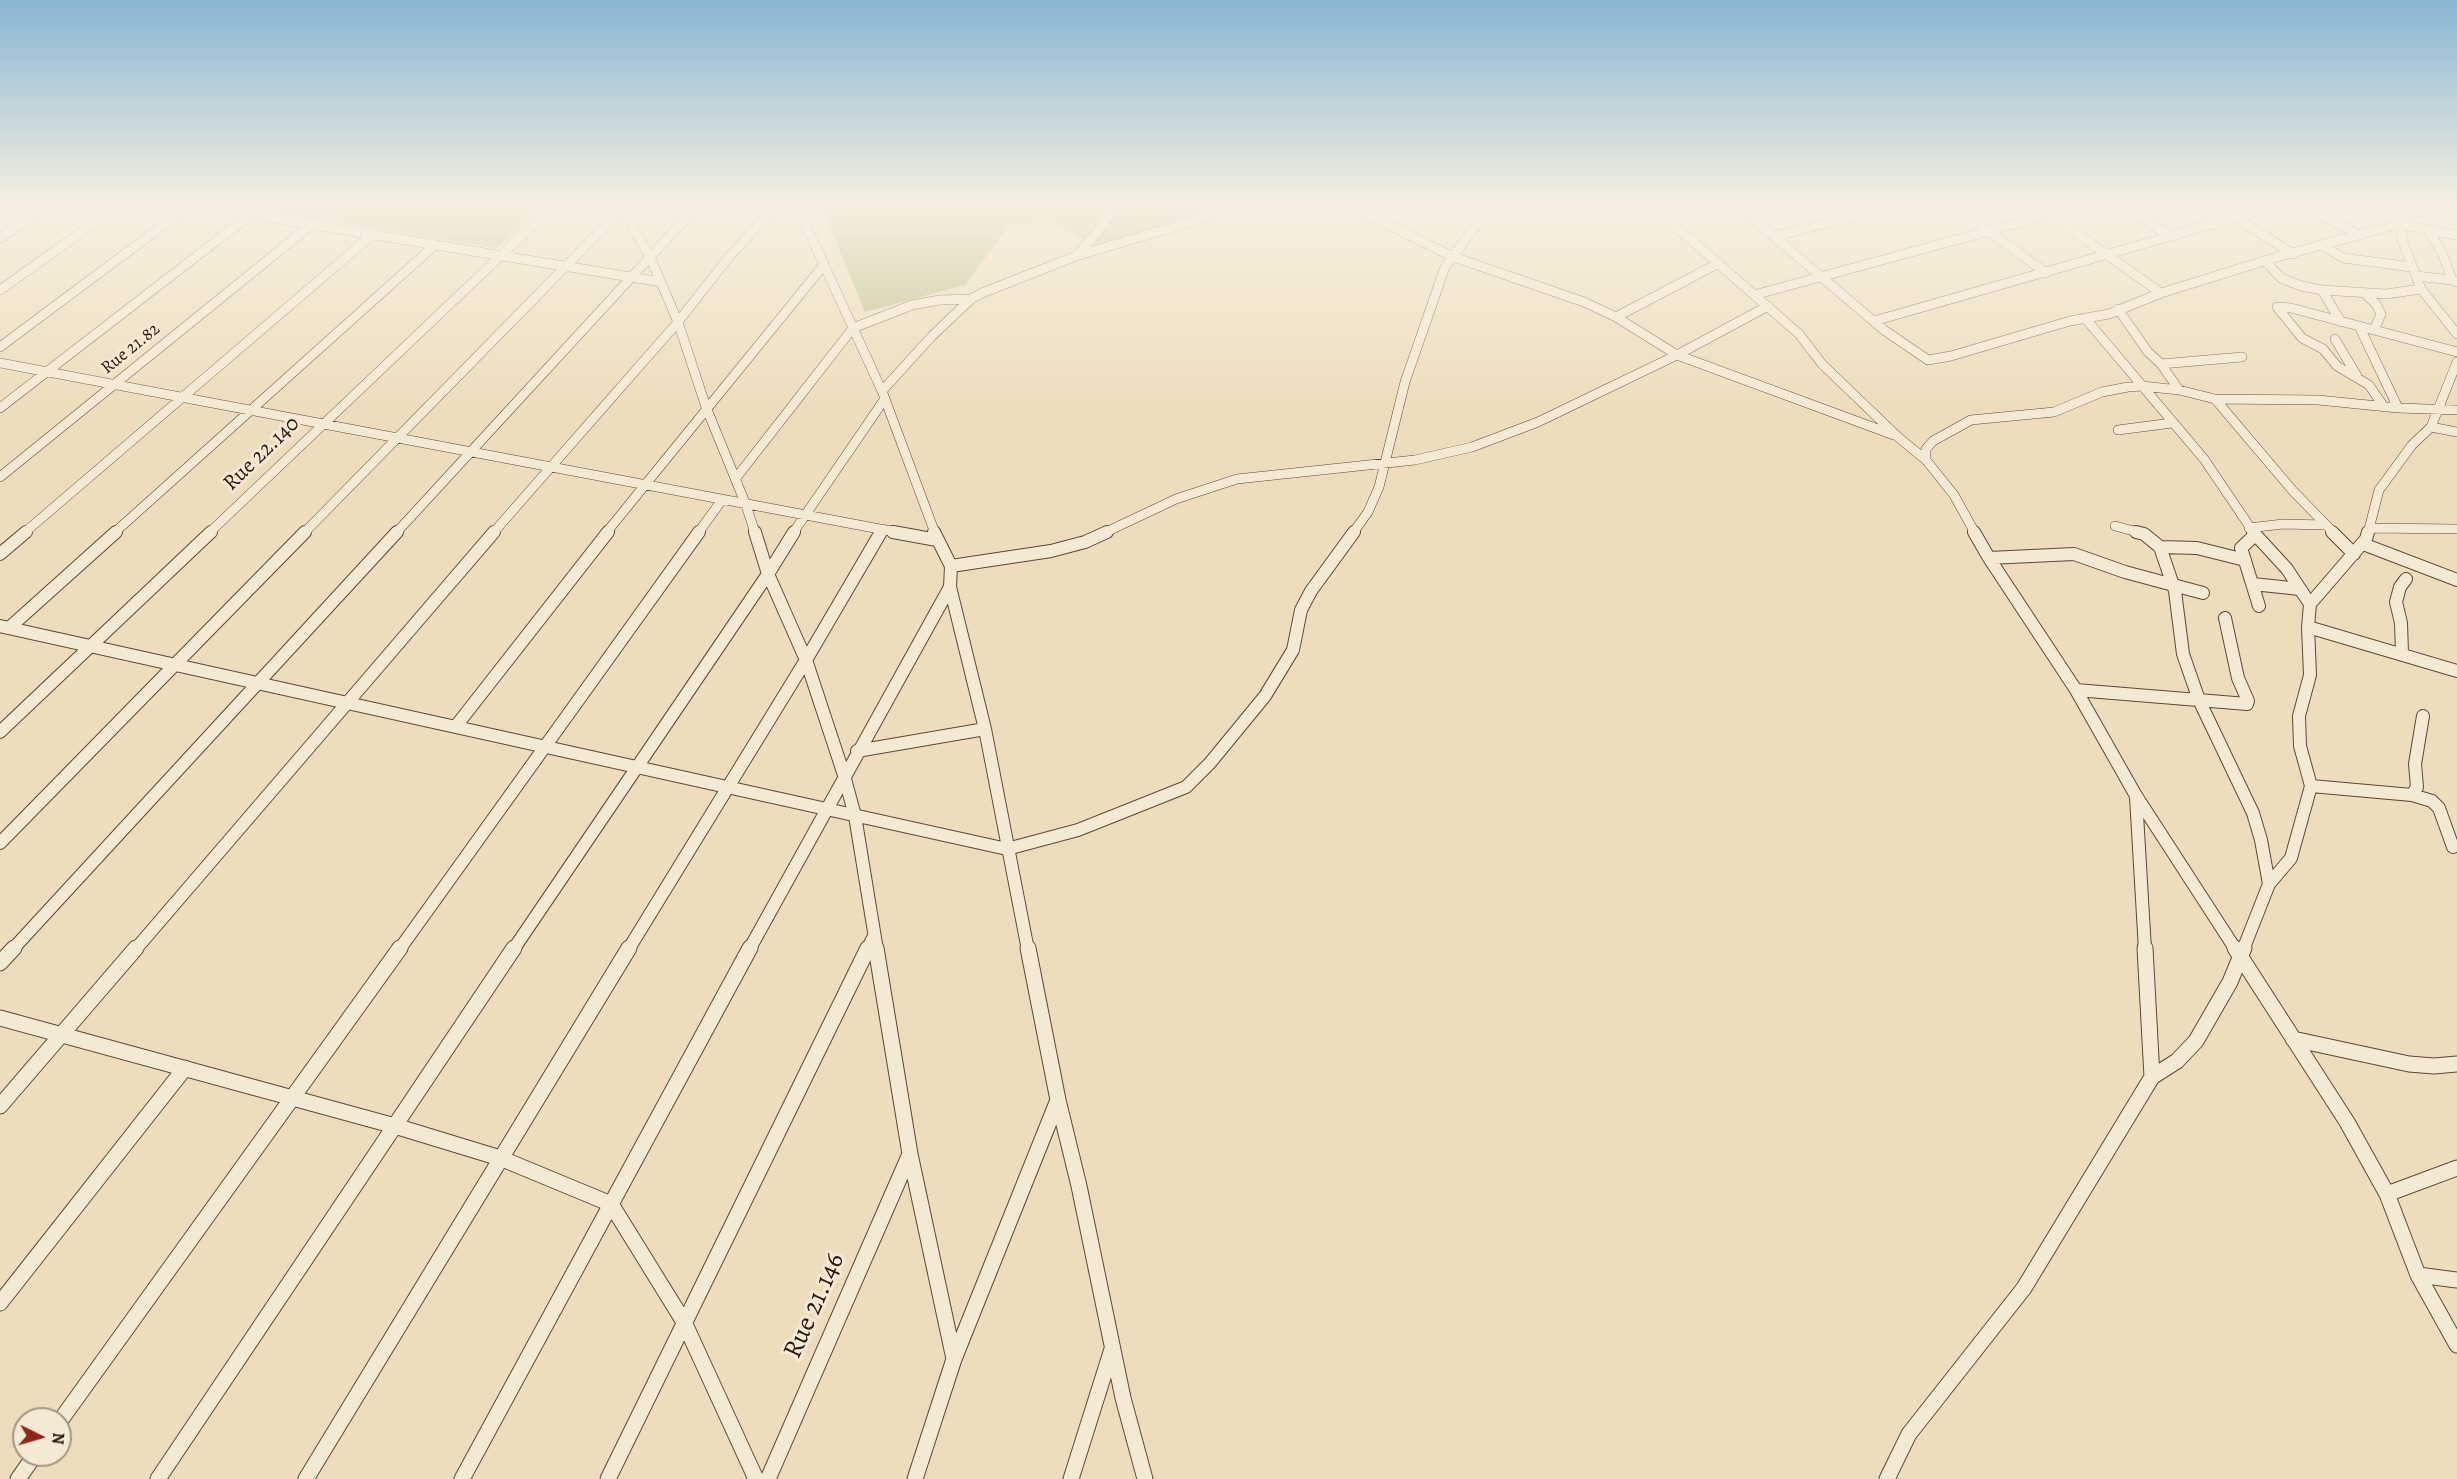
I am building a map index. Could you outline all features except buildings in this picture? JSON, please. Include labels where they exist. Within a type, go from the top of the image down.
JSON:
[{"type":"street","points":[[0,290],[21,275]]},
{"type":"street","points":[[0,347],[96,275]]},
{"type":"street","points":[[0,408],[172,275]]},
{"type":"street","name":"Rue 21.82","points":[[0,477],[249,275]]},
{"type":"street","points":[[0,554],[325,275]]},
{"type":"street","points":[[4,627],[401,275]]},
{"type":"street","name":"Rue 22.140","points":[[0,732],[480,275]]},
{"type":"street","points":[[0,843],[559,275]]},
{"type":"street","points":[[620,275],[661,282]]},
{"type":"street","points":[[658,275],[678,322],[706,407],[746,505],[768,574],[806,660],[855,816],[910,1154],[954,1359]]},
{"type":"street","points":[[0,1106],[550,467],[678,322],[714,275]]},
{"type":"street","points":[[456,726],[644,484],[816,275]]},
{"type":"street","points":[[827,275],[883,396],[937,540],[951,566],[950,587],[985,729],[1058,1100],[1079,1186],[1112,1348],[1145,1479]]},
{"type":"street","points":[[158,1479],[635,766],[768,574],[804,514],[883,396],[932,336],[971,299],[1026,275]]},
{"type":"street","points":[[4,627],[1007,849],[1078,830],[1186,787],[1209,763],[1264,696],[1293,650],[1301,610],[1311,591],[1368,512],[1379,487],[1383,463],[1405,382],[1443,275]]},
{"type":"street","points":[[1506,275],[1584,302],[1616,317],[1677,355],[1898,437]]},
{"type":"street","points":[[1616,317],[1696,275]]},
{"type":"street","points":[[1730,275],[1799,334],[1822,364],[1898,437],[1926,460],[1954,495],[1989,558],[2076,690],[2135,794],[2348,1122],[2387,1194],[2418,1275],[2457,1345]]},
{"type":"street","points":[[1754,295],[1825,275]]},
{"type":"street","points":[[1874,321],[2039,275]]},
{"type":"street","points":[[2136,275],[2161,293]]},
{"type":"street","points":[[1821,276],[1874,321],[1928,360],[1951,356],[2085,318],[2109,315],[2118,309],[2161,293],[2222,275]]},
{"type":"street","points":[[2278,275],[2301,286],[2322,290],[2395,293],[2421,289]]},
{"type":"street","points":[[2415,275],[2421,289],[2457,334]]},
{"type":"street","points":[[2427,275],[2454,281]]},
{"type":"street","points":[[0,963],[632,277]]},
{"type":"street","points":[[2322,290],[2341,322]]},
{"type":"street","points":[[2364,293],[2376,304],[2381,314],[2374,330]]},
{"type":"street","points":[[736,478],[853,328],[912,305],[940,300],[971,299]]},
{"type":"street","points":[[951,566],[1051,551],[1085,542],[1176,499],[1237,478],[1440,456],[1472,447],[1538,422],[1677,355],[1768,306]]},
{"type":"street","points":[[2384,407],[2371,387],[2337,366],[2324,350],[2306,342],[2276,308],[2291,308],[2457,352]]},
{"type":"street","points":[[2118,309],[2148,352],[2161,364],[2179,390]]},
{"type":"street","points":[[2085,318],[2127,364],[2142,386],[2204,459],[2252,531],[2279,560],[2310,604]]},
{"type":"street","points":[[2360,328],[2398,408]]},
{"type":"street","points":[[2335,339],[2359,379]]},
{"type":"street","points":[[2161,364],[2242,357]]},
{"type":"street","points":[[1887,1479],[1910,1434],[2024,1288],[2152,1077],[2177,1061],[2196,1041],[2230,982],[2269,884],[2291,858],[2311,786],[2300,746],[2299,716],[2310,675],[2308,627],[2310,604],[2363,544],[2370,528],[2379,490],[2412,445],[2431,427],[2457,362]]},
{"type":"street","points":[[0,363],[937,540]]},
{"type":"street","points":[[1926,460],[1926,449],[1933,441],[1971,420],[2054,412],[2102,392],[2142,386],[2179,390],[2216,399],[2318,400],[2384,407],[2457,410]]},
{"type":"street","points":[[2216,399],[2293,491],[2354,554]]},
{"type":"street","points":[[2118,430],[2172,423]]},
{"type":"street","points":[[2431,427],[2457,432]]},
{"type":"street","points":[[69,1407],[293,1099],[514,786],[722,500]]},
{"type":"street","points":[[2259,606],[2241,548],[2252,531],[2283,524],[2325,525]]},
{"type":"street","points":[[2115,526],[2144,534],[2160,547],[2172,584],[2183,654],[2199,700],[2253,813],[2261,840],[2269,884]]},
{"type":"street","points":[[2370,528],[2457,530]]},
{"type":"street","points":[[306,1479],[806,660],[883,529]]},
{"type":"street","points":[[2363,544],[2457,580]]},
{"type":"street","points":[[2160,547],[2197,548],[2245,560]]},
{"type":"street","points":[[1989,558],[2074,554],[2135,575],[2203,594]]},
{"type":"street","points":[[2402,653],[2401,623],[2396,602],[2400,587],[2406,579]]},
{"type":"street","points":[[2253,584],[2300,589]]},
{"type":"street","points":[[462,1479],[825,809],[950,587]]},
{"type":"street","points":[[2076,690],[2249,703],[2238,678],[2225,618]]},
{"type":"street","points":[[2308,627],[2457,671]]},
{"type":"street","points":[[2412,795],[2417,787],[2415,764],[2423,716]]},
{"type":"street","points":[[857,751],[985,729]]},
{"type":"street","points":[[2311,786],[2412,795],[2432,801],[2439,808],[2453,847]]},
{"type":"street","points":[[2135,794],[2152,1077]]},
{"type":"street","points":[[608,1479],[874,936]]},
{"type":"street","points":[[0,1018],[395,1126],[500,1158],[611,1204],[684,1322],[756,1479]]},
{"type":"street","points":[[2293,1039],[2409,1064],[2434,1066],[2457,1064]]},
{"type":"street","points":[[0,1303],[184,1068]]},
{"type":"street","points":[[915,1479],[954,1359],[1058,1100]]},
{"type":"street","name":"Rue 21.146","points":[[768,1479],[910,1154]]},
{"type":"street","points":[[2387,1194],[2457,1168]]},
{"type":"street","points":[[2418,1275],[2457,1280]]},
{"type":"street","points":[[1071,1479],[1112,1348]]},
{"type":"green space","points":[[850,275],[972,275],[965,285],[865,312]]}]
